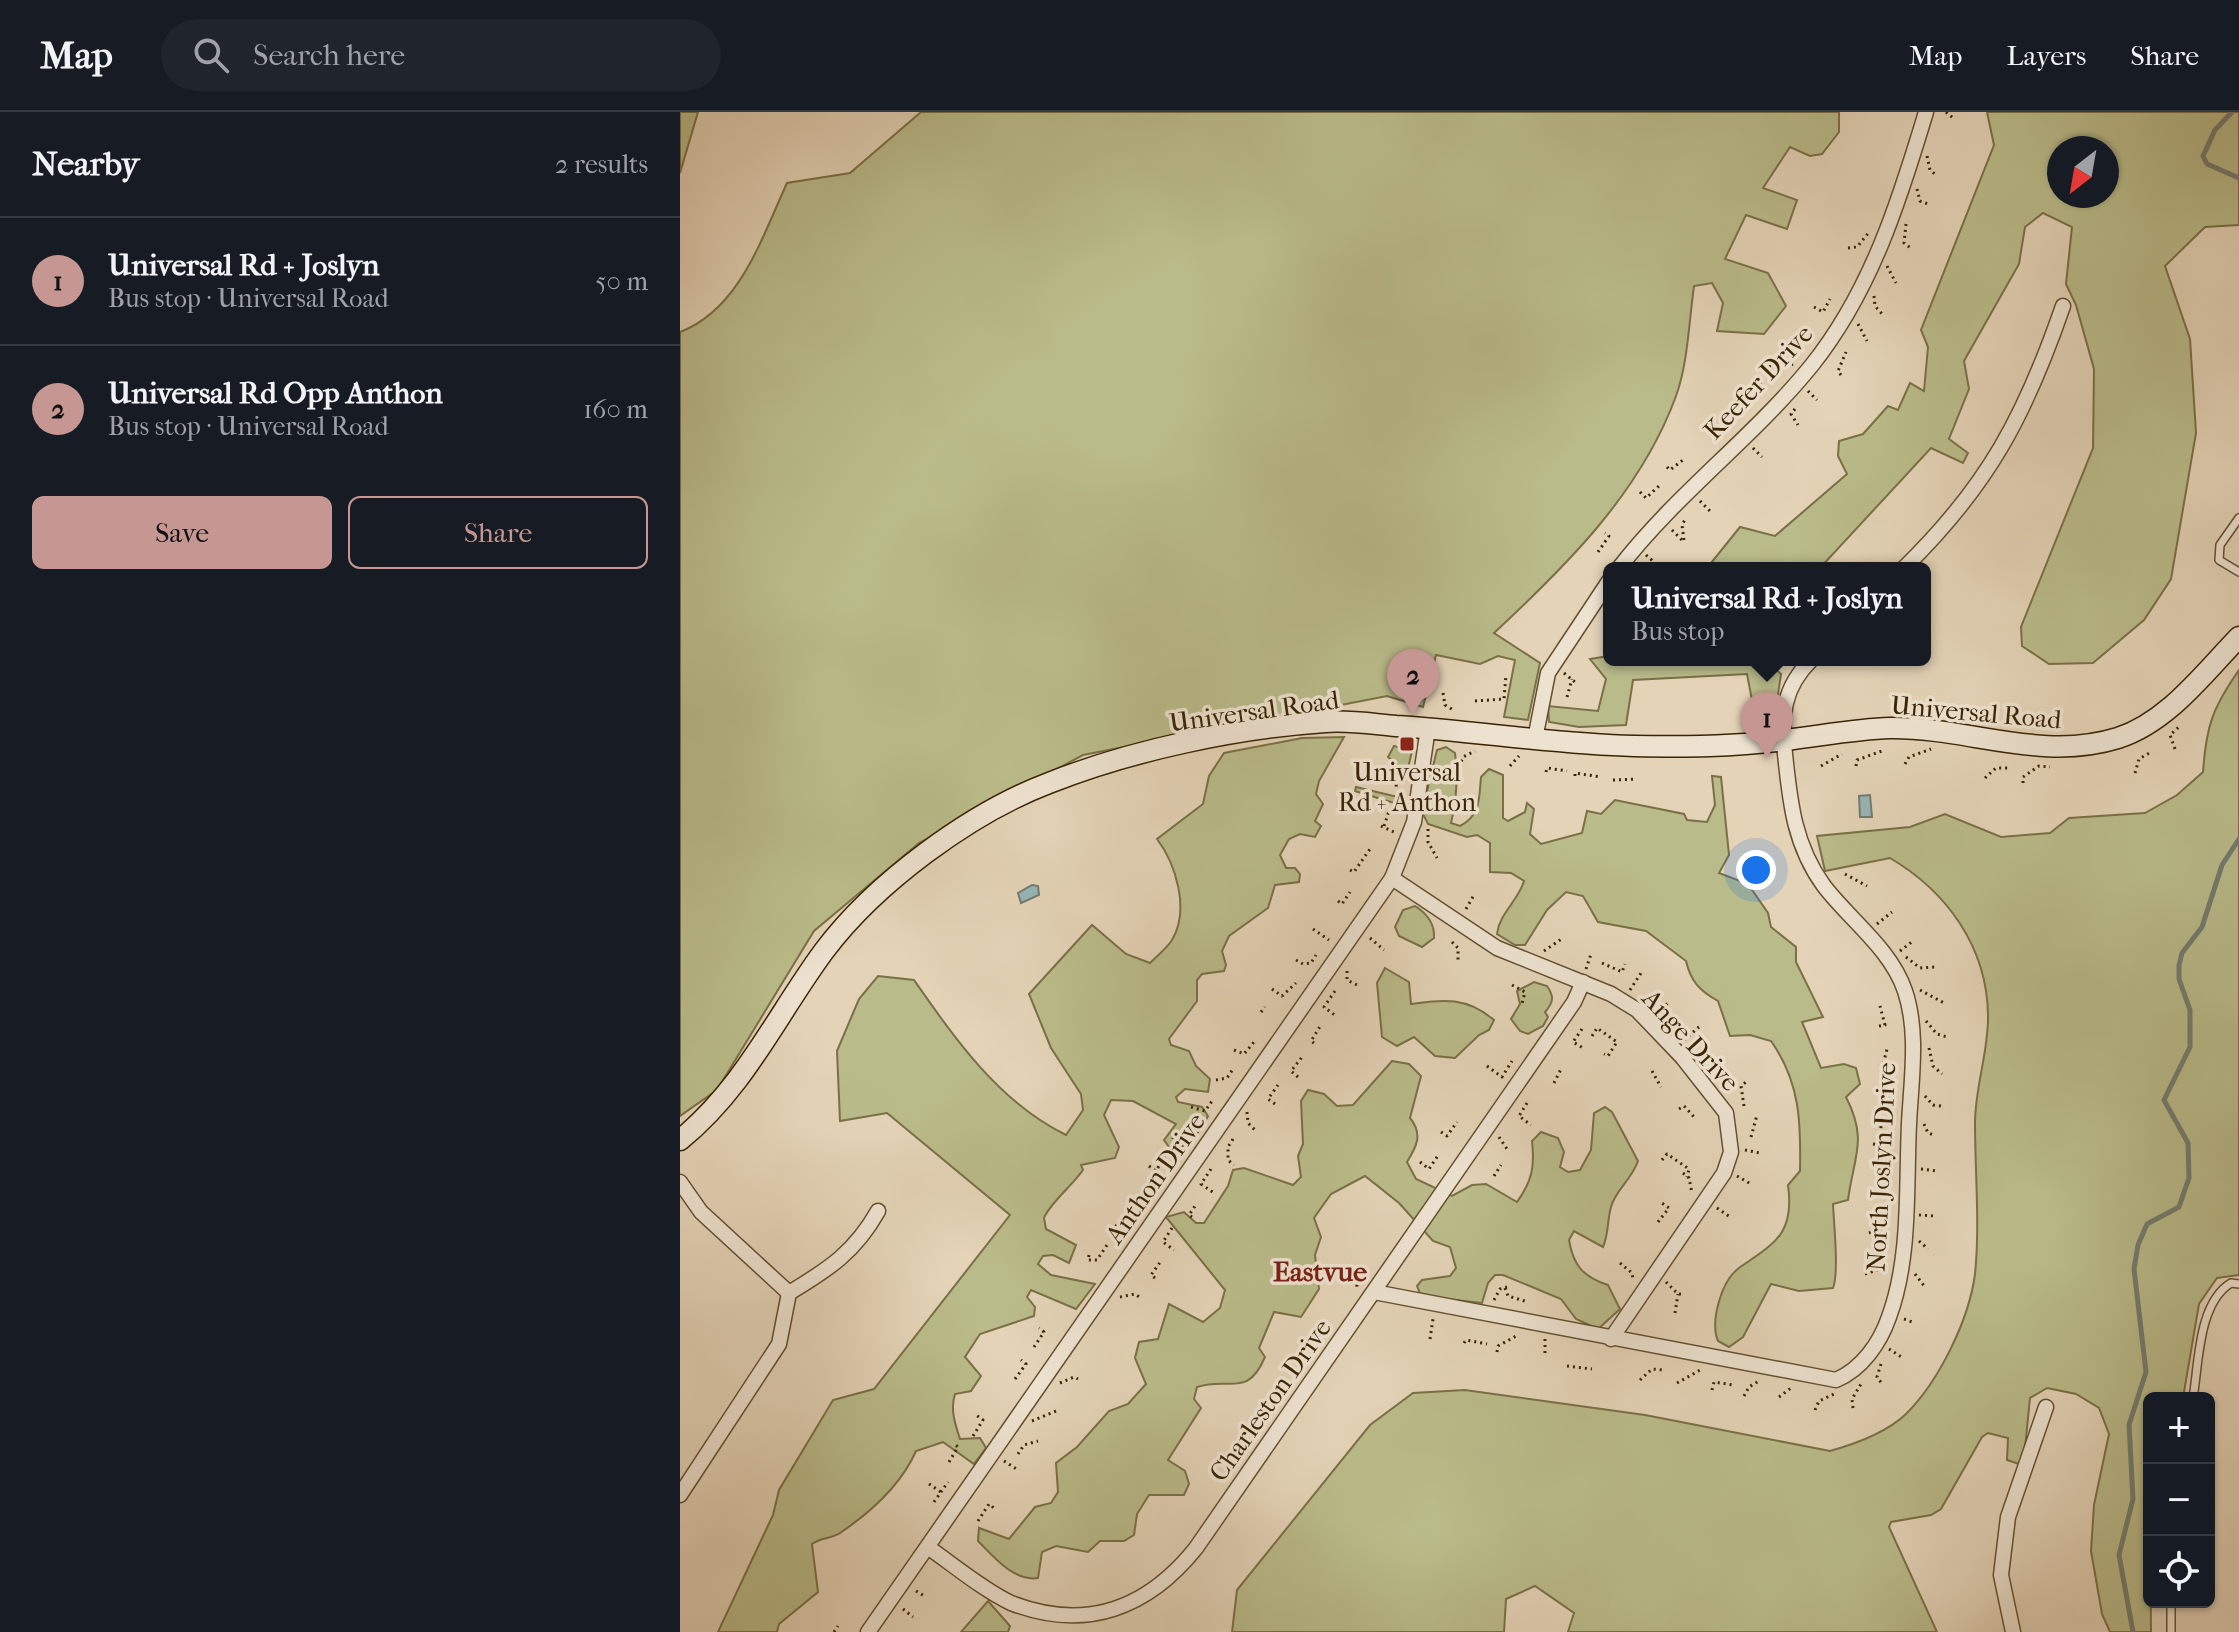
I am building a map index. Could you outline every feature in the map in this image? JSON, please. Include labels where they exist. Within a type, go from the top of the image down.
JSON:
[{"type":"street","name":"Keefer Drive","points":[[1624,562],[1655,524],[1798,380],[1833,336],[1877,256],[1926,112]]},
{"type":"street","points":[[1910,562],[1950,520],[1996,461],[2025,406],[2063,306]]},
{"type":"street","points":[[1533,747],[1548,673],[1603,590]]},
{"type":"street","name":"Universal Road","points":[[680,1140],[700,1123],[753,1063],[823,952],[848,922],[955,832],[1047,783],[1138,754],[1242,733],[1328,721],[1428,728],[1533,747],[1671,747],[1783,741],[1891,728],[2035,748],[2096,744],[2143,726],[2171,707],[2239,637]]},
{"type":"street","name":"North Joslyn Drive","points":[[1374,1292],[1836,1380],[1850,1374],[1874,1347],[1890,1316],[1903,1256],[1912,1040],[1908,1000],[1900,978],[1866,933],[1824,886],[1797,836],[1790,809],[1783,741],[1786,693],[1791,681],[1805,666]]},
{"type":"street","name":"Anthon Drive","points":[[868,1632],[1392,878],[1413,824],[1428,728]]},
{"type":"street","name":"Ange Drive","points":[[1392,878],[1472,934],[1535,965],[1583,982],[1637,1010],[1674,1048],[1726,1113],[1731,1131],[1731,1152],[1724,1173],[1611,1339]]},
{"type":"street","name":"Charleston Drive","points":[[929,1548],[1009,1602],[1047,1615],[1090,1616],[1139,1601],[1170,1580],[1196,1548],[1374,1292],[1574,1002],[1583,982]]},
{"type":"street","points":[[680,1182],[701,1212],[789,1293]]},
{"type":"street","points":[[680,1495],[779,1344],[789,1293],[828,1270],[861,1241],[878,1211]]},
{"type":"street","points":[[2013,1632],[2001,1575],[2008,1517],[2046,1407]]},
{"type":"lane","points":[[2239,518],[2220,545],[2219,560],[2239,572]]},
{"type":"lane","points":[[2194,1392],[2209,1311],[2220,1290],[2231,1283],[2239,1284]]},
{"type":"lane","points":[[2171,1608],[2171,1632]]},
{"type":"path","points":[[1946,112],[1953,118]]},
{"type":"path","points":[[1925,146],[1930,170],[1935,174]]},
{"type":"path","points":[[1915,184],[1920,201],[1928,204]]},
{"type":"path","points":[[1906,221],[1904,243],[1912,249]]},
{"type":"path","points":[[1848,248],[1857,247],[1870,231]]},
{"type":"path","points":[[1887,258],[1892,280],[1896,283]]},
{"type":"path","points":[[1874,287],[1875,306],[1884,316]]},
{"type":"path","points":[[1814,307],[1823,312],[1830,299]]},
{"type":"path","points":[[1855,316],[1867,341]]},
{"type":"path","points":[[1841,375],[1838,371],[1846,352]]},
{"type":"path","points":[[1769,366],[1781,369],[1793,364]]},
{"type":"path","points":[[1747,390],[1750,393],[1761,382]]},
{"type":"path","points":[[1797,406],[1791,414],[1798,425]]},
{"type":"path","points":[[1667,467],[1670,470],[1683,460]]},
{"type":"path","points":[[1640,492],[1646,498],[1660,485]]},
{"type":"path","points":[[1684,540],[1682,525],[1688,513]]},
{"type":"path","points":[[1598,552],[1609,536],[1605,533]]},
{"type":"path","points":[[1475,701],[1504,699],[1506,675]]},
{"type":"path","points":[[1567,697],[1572,679]]},
{"type":"path","points":[[1443,693],[1445,705],[1455,711]]},
{"type":"path","points":[[2175,749],[2170,735],[2180,726]]},
{"type":"path","points":[[1510,766],[1533,747]]},
{"type":"path","points":[[1905,764],[1909,757],[1933,748]]},
{"type":"path","points":[[1459,767],[1463,757],[1475,751]]},
{"type":"path","points":[[1856,766],[1857,760],[1882,751]]},
{"type":"path","points":[[2135,773],[2139,759],[2151,752]]},
{"type":"path","points":[[1821,766],[1842,754]]},
{"type":"path","points":[[1392,764],[1397,766],[1396,790]]},
{"type":"path","points":[[2023,783],[2023,777],[2039,766],[2050,767]]},
{"type":"path","points":[[1546,772],[1547,768],[1567,771]]},
{"type":"path","points":[[1985,778],[1996,768],[2008,768]]},
{"type":"path","points":[[1575,776],[1575,773],[1601,777]]},
{"type":"path","points":[[1613,780],[1636,779]]},
{"type":"path","points":[[1384,828],[1389,811]]},
{"type":"path","points":[[1429,826],[1428,842],[1437,858]]},
{"type":"path","points":[[1350,870],[1354,872],[1370,849]]},
{"type":"path","points":[[1845,874],[1867,886]]},
{"type":"path","points":[[1338,901],[1342,904],[1350,892]]},
{"type":"path","points":[[1866,933],[1892,912]]},
{"type":"path","points":[[1313,929],[1342,949]]},
{"type":"path","points":[[1374,932],[1369,939],[1384,950]]},
{"type":"path","points":[[1535,965],[1541,954],[1563,938]]},
{"type":"path","points":[[1452,942],[1458,948],[1458,963]]},
{"type":"path","points":[[1296,960],[1303,964],[1311,963],[1316,955]]},
{"type":"path","points":[[1906,957],[1920,968],[1935,967]]},
{"type":"path","points":[[1602,963],[1622,972],[1625,964]]},
{"type":"path","points":[[1347,969],[1347,980],[1357,985]]},
{"type":"path","points":[[1623,1001],[1641,973]]},
{"type":"path","points":[[1272,989],[1282,996],[1296,983]]},
{"type":"path","points":[[1512,985],[1525,992],[1522,1004]]},
{"type":"path","points":[[1917,988],[1934,1001],[1944,1003]]},
{"type":"path","points":[[1335,991],[1324,1007],[1336,1016]]},
{"type":"path","points":[[1879,1026],[1885,1025],[1880,1006]]},
{"type":"path","points":[[1261,1012],[1265,1007]]},
{"type":"path","points":[[1924,1017],[1930,1029],[1947,1037]]},
{"type":"path","points":[[1314,1043],[1311,1041],[1321,1025]]},
{"type":"path","points":[[1674,1048],[1699,1027]]},
{"type":"path","points":[[1592,1036],[1597,1028],[1617,1042],[1608,1056],[1604,1054]]},
{"type":"path","points":[[1582,1029],[1573,1042],[1583,1048]]},
{"type":"path","points":[[1234,1050],[1244,1054],[1254,1042]]},
{"type":"path","points":[[1929,1048],[1933,1066],[1942,1074]]},
{"type":"path","points":[[1882,1069],[1887,1049]]},
{"type":"path","points":[[1298,1077],[1291,1071],[1302,1057]]},
{"type":"path","points":[[1719,1058],[1726,1078]]},
{"type":"path","points":[[1487,1066],[1502,1077],[1512,1061]]},
{"type":"path","points":[[1554,1083],[1562,1067]]},
{"type":"path","points":[[1216,1080],[1227,1078],[1233,1069]]},
{"type":"path","points":[[1652,1071],[1661,1087]]},
{"type":"path","points":[[1744,1106],[1741,1086],[1746,1082]]},
{"type":"path","points":[[1275,1104],[1268,1099],[1278,1085]]},
{"type":"path","points":[[1922,1086],[1924,1095],[1933,1105],[1941,1106]]},
{"type":"path","points":[[1191,1107],[1205,1111],[1212,1101]]},
{"type":"path","points":[[1527,1103],[1519,1116],[1531,1125]]},
{"type":"path","points":[[1248,1106],[1248,1123],[1255,1130]]},
{"type":"path","points":[[1679,1109],[1684,1106],[1696,1119]]},
{"type":"path","points":[[1751,1137],[1757,1115]]},
{"type":"path","points":[[1923,1120],[1928,1133],[1934,1135]]},
{"type":"path","points":[[1441,1132],[1447,1136],[1457,1122]]},
{"type":"path","points":[[1873,1144],[1880,1145],[1881,1125]]},
{"type":"path","points":[[1501,1131],[1499,1141],[1507,1149]]},
{"type":"path","points":[[1172,1137],[1182,1141],[1195,1133]]},
{"type":"path","points":[[1233,1139],[1228,1147],[1228,1160],[1234,1165]]},
{"type":"path","points":[[1149,1166],[1156,1171],[1166,1154]]},
{"type":"path","points":[[1420,1162],[1429,1169],[1439,1154]]},
{"type":"path","points":[[1662,1160],[1667,1154],[1689,1169],[1687,1177]]},
{"type":"path","points":[[1494,1176],[1501,1165]]},
{"type":"path","points":[[1211,1169],[1201,1184],[1214,1193]]},
{"type":"path","points":[[1683,1173],[1693,1191],[1689,1200]]},
{"type":"path","points":[[1658,1222],[1669,1208],[1659,1201]]},
{"type":"path","points":[[1192,1217],[1189,1215],[1197,1203]]},
{"type":"path","points":[[1869,1233],[1882,1228],[1883,1212]]},
{"type":"path","points":[[1115,1225],[1123,1231],[1133,1219]]},
{"type":"path","points":[[1172,1228],[1163,1242],[1174,1250]]},
{"type":"path","points":[[1089,1255],[1088,1260],[1097,1260],[1107,1245]]},
{"type":"path","points":[[1865,1274],[1877,1270],[1879,1254]]},
{"type":"path","points":[[1155,1278],[1151,1275],[1161,1261]]},
{"type":"path","points":[[1620,1263],[1632,1273],[1630,1290]]},
{"type":"path","points":[[1347,1265],[1356,1272],[1357,1291]]},
{"type":"path","points":[[1656,1273],[1678,1294],[1685,1294]]},
{"type":"path","points":[[1505,1288],[1508,1296],[1528,1302]]},
{"type":"path","points":[[1109,1302],[1127,1294],[1142,1299]]},
{"type":"path","points":[[1675,1313],[1678,1294]]},
{"type":"path","points":[[1430,1339],[1435,1304]]},
{"type":"path","points":[[1034,1347],[1044,1332],[1039,1328]]},
{"type":"path","points":[[1497,1352],[1498,1346],[1525,1332]]},
{"type":"path","points":[[1464,1343],[1466,1340],[1487,1344]]},
{"type":"path","points":[[1883,1385],[1877,1377],[1884,1357]]},
{"type":"path","points":[[1015,1379],[1026,1364],[1021,1360]]},
{"type":"path","points":[[1567,1366],[1592,1369]]},
{"type":"path","points":[[1640,1380],[1652,1369],[1664,1370]]},
{"type":"path","points":[[1677,1383],[1702,1369]]},
{"type":"path","points":[[1049,1389],[1074,1377],[1078,1379]]},
{"type":"path","points":[[1744,1396],[1756,1382],[1771,1381]]},
{"type":"path","points":[[1712,1390],[1714,1382],[1733,1385]]},
{"type":"path","points":[[1853,1408],[1852,1399],[1862,1382]]},
{"type":"path","points":[[1779,1397],[1794,1386]]},
{"type":"path","points":[[1815,1410],[1819,1401],[1837,1392]]},
{"type":"path","points":[[1032,1421],[1056,1411]]},
{"type":"path","points":[[973,1436],[983,1420],[976,1415]]},
{"type":"path","points":[[1018,1454],[1024,1445],[1038,1441]]},
{"type":"path","points":[[949,1462],[958,1447],[953,1443]]},
{"type":"path","points":[[934,1502],[948,1482]]},
{"type":"path","points":[[929,1484],[941,1492]]},
{"type":"path","points":[[978,1521],[989,1504],[995,1509]]},
{"type":"path","points":[[834,1632],[838,1626]]},
{"type":"green space","points":[[680,112],[698,112],[680,173]]},
{"type":"green space","points":[[921,112],[1839,112],[1839,132],[1822,154],[1810,156],[1790,147],[1763,188],[1797,200],[1787,229],[1746,215],[1725,259],[1768,273],[1786,306],[1764,334],[1717,331],[1723,303],[1712,283],[1694,286],[1680,383],[1661,431],[1643,464],[1599,525],[1548,581],[1494,633],[1540,663],[1528,720],[1504,717],[1515,660],[1498,656],[1480,664],[1436,655],[1423,707],[1387,696],[1083,755],[919,843],[814,931],[717,1090],[680,1116],[680,332],[719,307],[734,289],[758,248],[787,183],[850,173]]},
{"type":"green space","points":[[1987,112],[2239,112],[2239,225],[2205,227],[2165,266],[2190,339],[2196,433],[2171,579],[2144,620],[2093,663],[2049,664],[2022,646],[2021,627],[2093,448],[2094,369],[2076,305],[2066,284],[2072,227],[2043,213],[2025,227],[2019,264],[1964,361],[1969,389],[1949,439],[1968,453],[1963,463],[1931,448],[1826,562],[1712,562],[1740,527],[1775,536],[1847,474],[1838,456],[1839,441],[1863,434],[1888,406],[1898,410],[1910,383],[1924,391],[1928,347],[1921,330],[1994,145]]},
{"type":"green space","points":[[1603,657],[1603,666],[1772,666],[1781,674],[1774,721],[1756,721],[1747,674],[1633,680],[1626,725],[1579,727],[1549,722],[1548,706],[1598,711],[1606,679],[1590,659]]},
{"type":"green space","points":[[2239,670],[2239,1275],[2217,1278],[2199,1304],[2184,1392],[2143,1392],[2143,1608],[2151,1608],[2151,1632],[2110,1632],[2102,1614],[2091,1551],[2094,1505],[2109,1434],[2099,1408],[2076,1394],[2047,1388],[2030,1398],[2025,1448],[2019,1464],[2007,1460],[2008,1438],[1988,1433],[1982,1437],[1941,1509],[1931,1515],[1891,1522],[1889,1527],[1937,1632],[1568,1632],[1574,1613],[1535,1586],[1506,1599],[1504,1632],[1232,1632],[1237,1590],[1370,1425],[1413,1393],[1465,1390],[1645,1415],[1830,1451],[1870,1437],[1906,1414],[1930,1385],[1951,1349],[1972,1292],[1977,1237],[1976,1109],[1988,1028],[1986,990],[1980,966],[1960,923],[1929,887],[1890,858],[1825,871],[1817,836],[1910,827],[1945,814],[2001,837],[2050,833],[2069,818],[2145,813],[2177,795],[2203,772],[2212,718]]},
{"type":"green space","points":[[1344,737],[1319,781],[1316,794],[1323,804],[1315,821],[1321,826],[1315,837],[1300,834],[1289,839],[1280,855],[1286,868],[1295,868],[1300,874],[1299,882],[1275,885],[1268,908],[1229,936],[1222,951],[1226,965],[1224,971],[1202,974],[1197,980],[1197,1001],[1169,1039],[1171,1045],[1189,1051],[1196,1066],[1210,1079],[1208,1092],[1185,1089],[1176,1097],[1178,1102],[1202,1107],[1208,1116],[1202,1127],[1189,1142],[1172,1151],[1164,1140],[1176,1124],[1133,1101],[1111,1100],[1104,1115],[1119,1147],[1115,1158],[1081,1165],[1083,1170],[1044,1218],[1046,1229],[1076,1245],[1069,1263],[1053,1255],[1043,1256],[1038,1264],[1051,1275],[1095,1284],[1076,1309],[1031,1290],[1027,1297],[1035,1307],[1034,1316],[980,1334],[965,1357],[981,1376],[971,1391],[955,1394],[955,1422],[960,1439],[980,1438],[986,1448],[974,1464],[943,1442],[916,1451],[894,1486],[874,1507],[840,1533],[812,1544],[818,1592],[779,1624],[777,1632],[718,1632],[773,1515],[779,1490],[833,1400],[874,1389],[1010,1215],[887,1113],[840,1121],[837,1051],[859,999],[878,976],[914,980],[981,1068],[1020,1105],[1066,1135],[1083,1110],[1081,1094],[1051,1048],[1029,994],[1092,925],[1126,954],[1150,963],[1170,943],[1177,928],[1180,901],[1175,874],[1157,839],[1203,804],[1209,776],[1224,753],[1302,738]]},
{"type":"green space","points":[[1394,746],[1412,751],[1405,781],[1397,777],[1399,766],[1388,757]]},
{"type":"green space","points":[[1446,747],[1455,753],[1456,762],[1456,797],[1451,823],[1460,826],[1472,817],[1478,805],[1481,777],[1489,769],[1503,775],[1503,818],[1508,821],[1525,812],[1527,803],[1534,809],[1530,834],[1541,844],[1582,833],[1587,811],[1601,814],[1615,800],[1684,814],[1687,820],[1707,822],[1715,805],[1712,776],[1721,777],[1729,855],[1719,873],[1748,884],[1768,913],[1771,927],[1796,947],[1796,962],[1823,1017],[1802,1022],[1821,1068],[1844,1064],[1856,1068],[1860,1084],[1846,1097],[1853,1112],[1858,1148],[1848,1200],[1833,1204],[1836,1260],[1833,1288],[1799,1291],[1771,1284],[1743,1337],[1729,1347],[1718,1341],[1715,1323],[1722,1292],[1733,1274],[1772,1244],[1785,1227],[1788,1185],[1800,1171],[1797,1103],[1781,1056],[1771,1041],[1750,1035],[1730,1036],[1718,1001],[1697,985],[1686,961],[1646,931],[1598,922],[1583,896],[1566,892],[1547,910],[1525,945],[1515,945],[1497,934],[1501,920],[1524,881],[1511,873],[1490,872],[1490,843],[1477,835],[1467,837],[1428,824],[1422,812],[1437,750]]},
{"type":"green space","points":[[1356,787],[1406,799],[1404,806],[1355,791]]},
{"type":"green space","points":[[1415,906],[1429,919],[1434,933],[1434,938],[1422,947],[1399,936],[1395,927],[1403,910]]},
{"type":"green space","points":[[1385,968],[1409,982],[1411,1004],[1445,1001],[1474,1007],[1494,1020],[1489,1030],[1479,1035],[1455,1058],[1435,1056],[1414,1037],[1397,1046],[1382,1037],[1377,983]]},
{"type":"green space","points":[[1534,982],[1547,986],[1552,999],[1545,1012],[1548,1017],[1543,1026],[1528,1034],[1520,1031],[1511,1019],[1520,1004],[1517,991]]},
{"type":"green space","points":[[1392,1061],[1409,1064],[1421,1076],[1410,1118],[1417,1140],[1407,1162],[1416,1179],[1452,1196],[1472,1185],[1486,1184],[1517,1202],[1531,1173],[1532,1141],[1541,1132],[1558,1138],[1564,1152],[1560,1167],[1568,1172],[1580,1170],[1591,1150],[1594,1113],[1605,1107],[1612,1112],[1638,1161],[1613,1201],[1603,1247],[1574,1231],[1569,1240],[1573,1256],[1581,1269],[1608,1285],[1620,1309],[1598,1329],[1576,1319],[1561,1299],[1503,1275],[1495,1275],[1488,1283],[1482,1303],[1421,1296],[1417,1286],[1422,1280],[1450,1276],[1456,1268],[1450,1247],[1433,1241],[1399,1203],[1365,1176],[1331,1194],[1314,1218],[1321,1237],[1315,1255],[1319,1289],[1301,1317],[1274,1312],[1259,1348],[1265,1357],[1251,1378],[1237,1384],[1197,1387],[1194,1399],[1201,1408],[1168,1460],[1185,1471],[1189,1484],[1184,1495],[1149,1495],[1137,1514],[1134,1535],[1124,1541],[1100,1541],[1088,1552],[1056,1546],[1042,1552],[1038,1578],[1021,1576],[1005,1567],[978,1541],[979,1528],[1009,1539],[1035,1507],[1051,1503],[1058,1492],[1056,1463],[1077,1447],[1109,1411],[1128,1404],[1146,1384],[1135,1358],[1139,1342],[1158,1339],[1169,1304],[1203,1322],[1220,1308],[1225,1290],[1166,1217],[1184,1212],[1196,1223],[1204,1223],[1228,1186],[1233,1170],[1244,1168],[1293,1185],[1301,1177],[1298,1156],[1303,1144],[1301,1101],[1308,1090],[1324,1094],[1337,1106],[1353,1105]]},
{"type":"green space","points":[[988,1601],[1010,1626],[1008,1632],[961,1632]]},
{"type":"water","points":[[1870,795],[1872,817],[1860,817],[1859,796]]},
{"type":"water","points":[[1032,885],[1038,886],[1039,895],[1021,903],[1018,893]]},
{"type":"waterway","points":[[2232,112],[2215,130],[2203,156],[2207,164],[2239,178]]},
{"type":"waterway","points":[[2133,1632],[2119,1555],[2133,1499],[2129,1425],[2146,1372],[2134,1269],[2138,1245],[2147,1224],[2179,1207],[2189,1178],[2188,1143],[2164,1100],[2190,1047],[2190,1010],[2179,979],[2179,965],[2182,953],[2202,927],[2222,865],[2239,839]]},
{"type":"place","name":"Universal Rd Opp Anthon","points":[[1413,715]]},
{"type":"place","name":"Universal Rd + Anthon","points":[[1407,744]]},
{"type":"place","name":"Universal Rd + Joslyn","points":[[1767,758]]},
{"type":"district","name":"Eastvue","points":[[1320,1271]]}]
